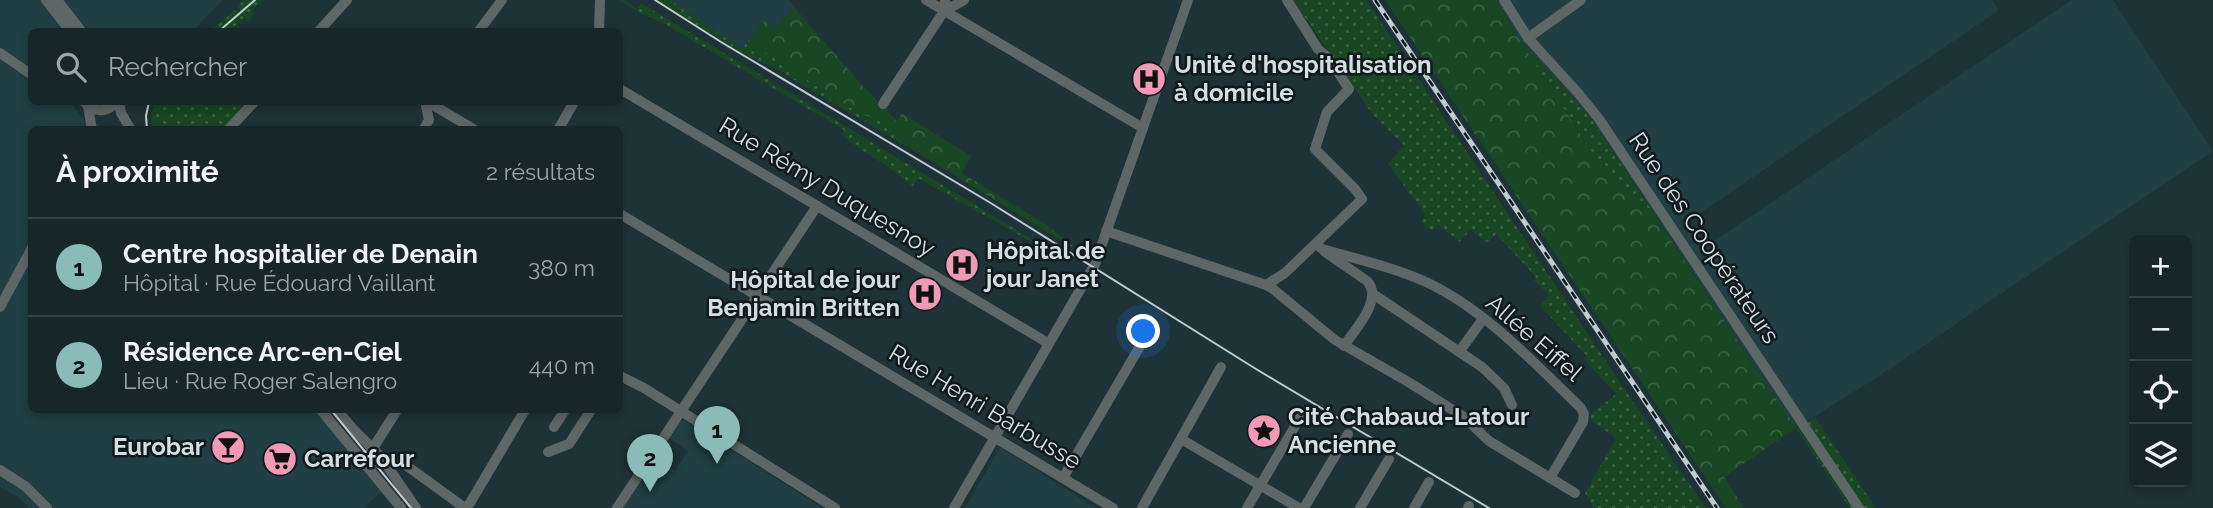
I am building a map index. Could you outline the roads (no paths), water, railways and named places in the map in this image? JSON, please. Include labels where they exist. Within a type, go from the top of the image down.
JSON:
[{"type":"street","points":[[46,0],[68,28]]},
{"type":"street","points":[[57,0],[79,28]]},
{"type":"street","points":[[322,28],[347,0]]},
{"type":"street","points":[[481,28],[502,0]]},
{"type":"street","points":[[926,0],[944,5],[1143,128]]},
{"type":"street","points":[[883,104],[944,5],[964,0]]},
{"type":"street","points":[[954,508],[1095,264],[1188,0]]},
{"type":"street","points":[[1266,285],[1281,277],[1319,246],[1362,199],[1355,188],[1315,149],[1327,112],[1349,89],[1329,58],[1318,49],[1287,0]]},
{"type":"street","name":"Rue des Coopérateurs","points":[[1504,0],[1528,38],[1598,119],[1859,508]]},
{"type":"street","points":[[1528,38],[1581,0]]},
{"type":"street","points":[[599,28],[600,1]]},
{"type":"street","points":[[0,53],[28,72]]},
{"type":"street","points":[[0,60],[28,79]]},
{"type":"street","name":"Rue Rémy Duquesnoy","points":[[623,91],[1048,343]]},
{"type":"street","points":[[86,105],[91,126]]},
{"type":"street","points":[[89,105],[98,110],[111,105]]},
{"type":"street","points":[[114,105],[128,126]]},
{"type":"street","points":[[232,126],[251,105]]},
{"type":"street","points":[[425,126],[429,120],[426,105]]},
{"type":"street","points":[[433,105],[468,126]]},
{"type":"street","points":[[560,126],[572,105]]},
{"type":"street","points":[[617,508],[817,206]]},
{"type":"street","name":"Rue Henri Barbusse","points":[[623,216],[1113,508]]},
{"type":"street","points":[[1107,231],[1266,285],[1345,346],[1464,417],[1489,441],[1575,493]]},
{"type":"street","points":[[1319,246],[1367,281],[1372,290],[1482,368],[1502,386],[1511,405]]},
{"type":"street","name":"Allée Eiffel","points":[[1319,246],[1432,285],[1483,319],[1524,353],[1583,411],[1583,422],[1550,478]]},
{"type":"street","points":[[0,307],[28,255]]},
{"type":"street","points":[[1345,346],[1372,303],[1372,290],[1386,267]]},
{"type":"street","points":[[1460,352],[1483,319]]},
{"type":"street","points":[[1063,478],[1153,324]]},
{"type":"street","points":[[1142,508],[1221,367]]},
{"type":"street","points":[[623,378],[835,508]]},
{"type":"street","points":[[323,413],[401,508]]},
{"type":"street","points":[[340,413],[386,464],[416,508]]},
{"type":"street","points":[[359,458],[373,449],[395,413]]},
{"type":"street","points":[[386,464],[400,463],[407,466],[466,508],[523,413]]},
{"type":"street","points":[[554,427],[563,413]]},
{"type":"street","points":[[548,453],[569,444],[589,413]]},
{"type":"street","points":[[1247,508],[1301,416]]},
{"type":"street","points":[[1181,439],[1302,508],[1348,434]]},
{"type":"street","points":[[1360,508],[1389,458]]},
{"type":"street","points":[[0,470],[25,486],[47,508]]},
{"type":"street","points":[[1414,508],[1429,482]]},
{"type":"tram line","points":[[223,28],[255,0]]},
{"type":"tram line","points":[[655,0],[989,202],[1256,369],[1489,508]]},
{"type":"tram line","points":[[147,126],[148,105]]},
{"type":"tram line","points":[[333,413],[411,508]]},
{"type":"railway","points":[[1375,0],[1717,508]]},
{"type":"place","name":"Unité d'hospitalisation à domicile","points":[[1149,79]]},
{"type":"place","name":"Hôpital de jour Janet","points":[[962,265]]},
{"type":"place","name":"Hôpital de jour Benjamin Britten","points":[[925,294]]},
{"type":"place","name":"Cité Chabaud-Latour Ancienne","points":[[1264,431]]},
{"type":"place","name":"Eurobar","points":[[228,447]]},
{"type":"place","name":"Carrefour","points":[[280,459]]},
{"type":"place","name":"Centre hospitalier de Denain","points":[[717,464]]},
{"type":"place","name":"Résidence Arc-en-Ciel","points":[[650,492]]}]
